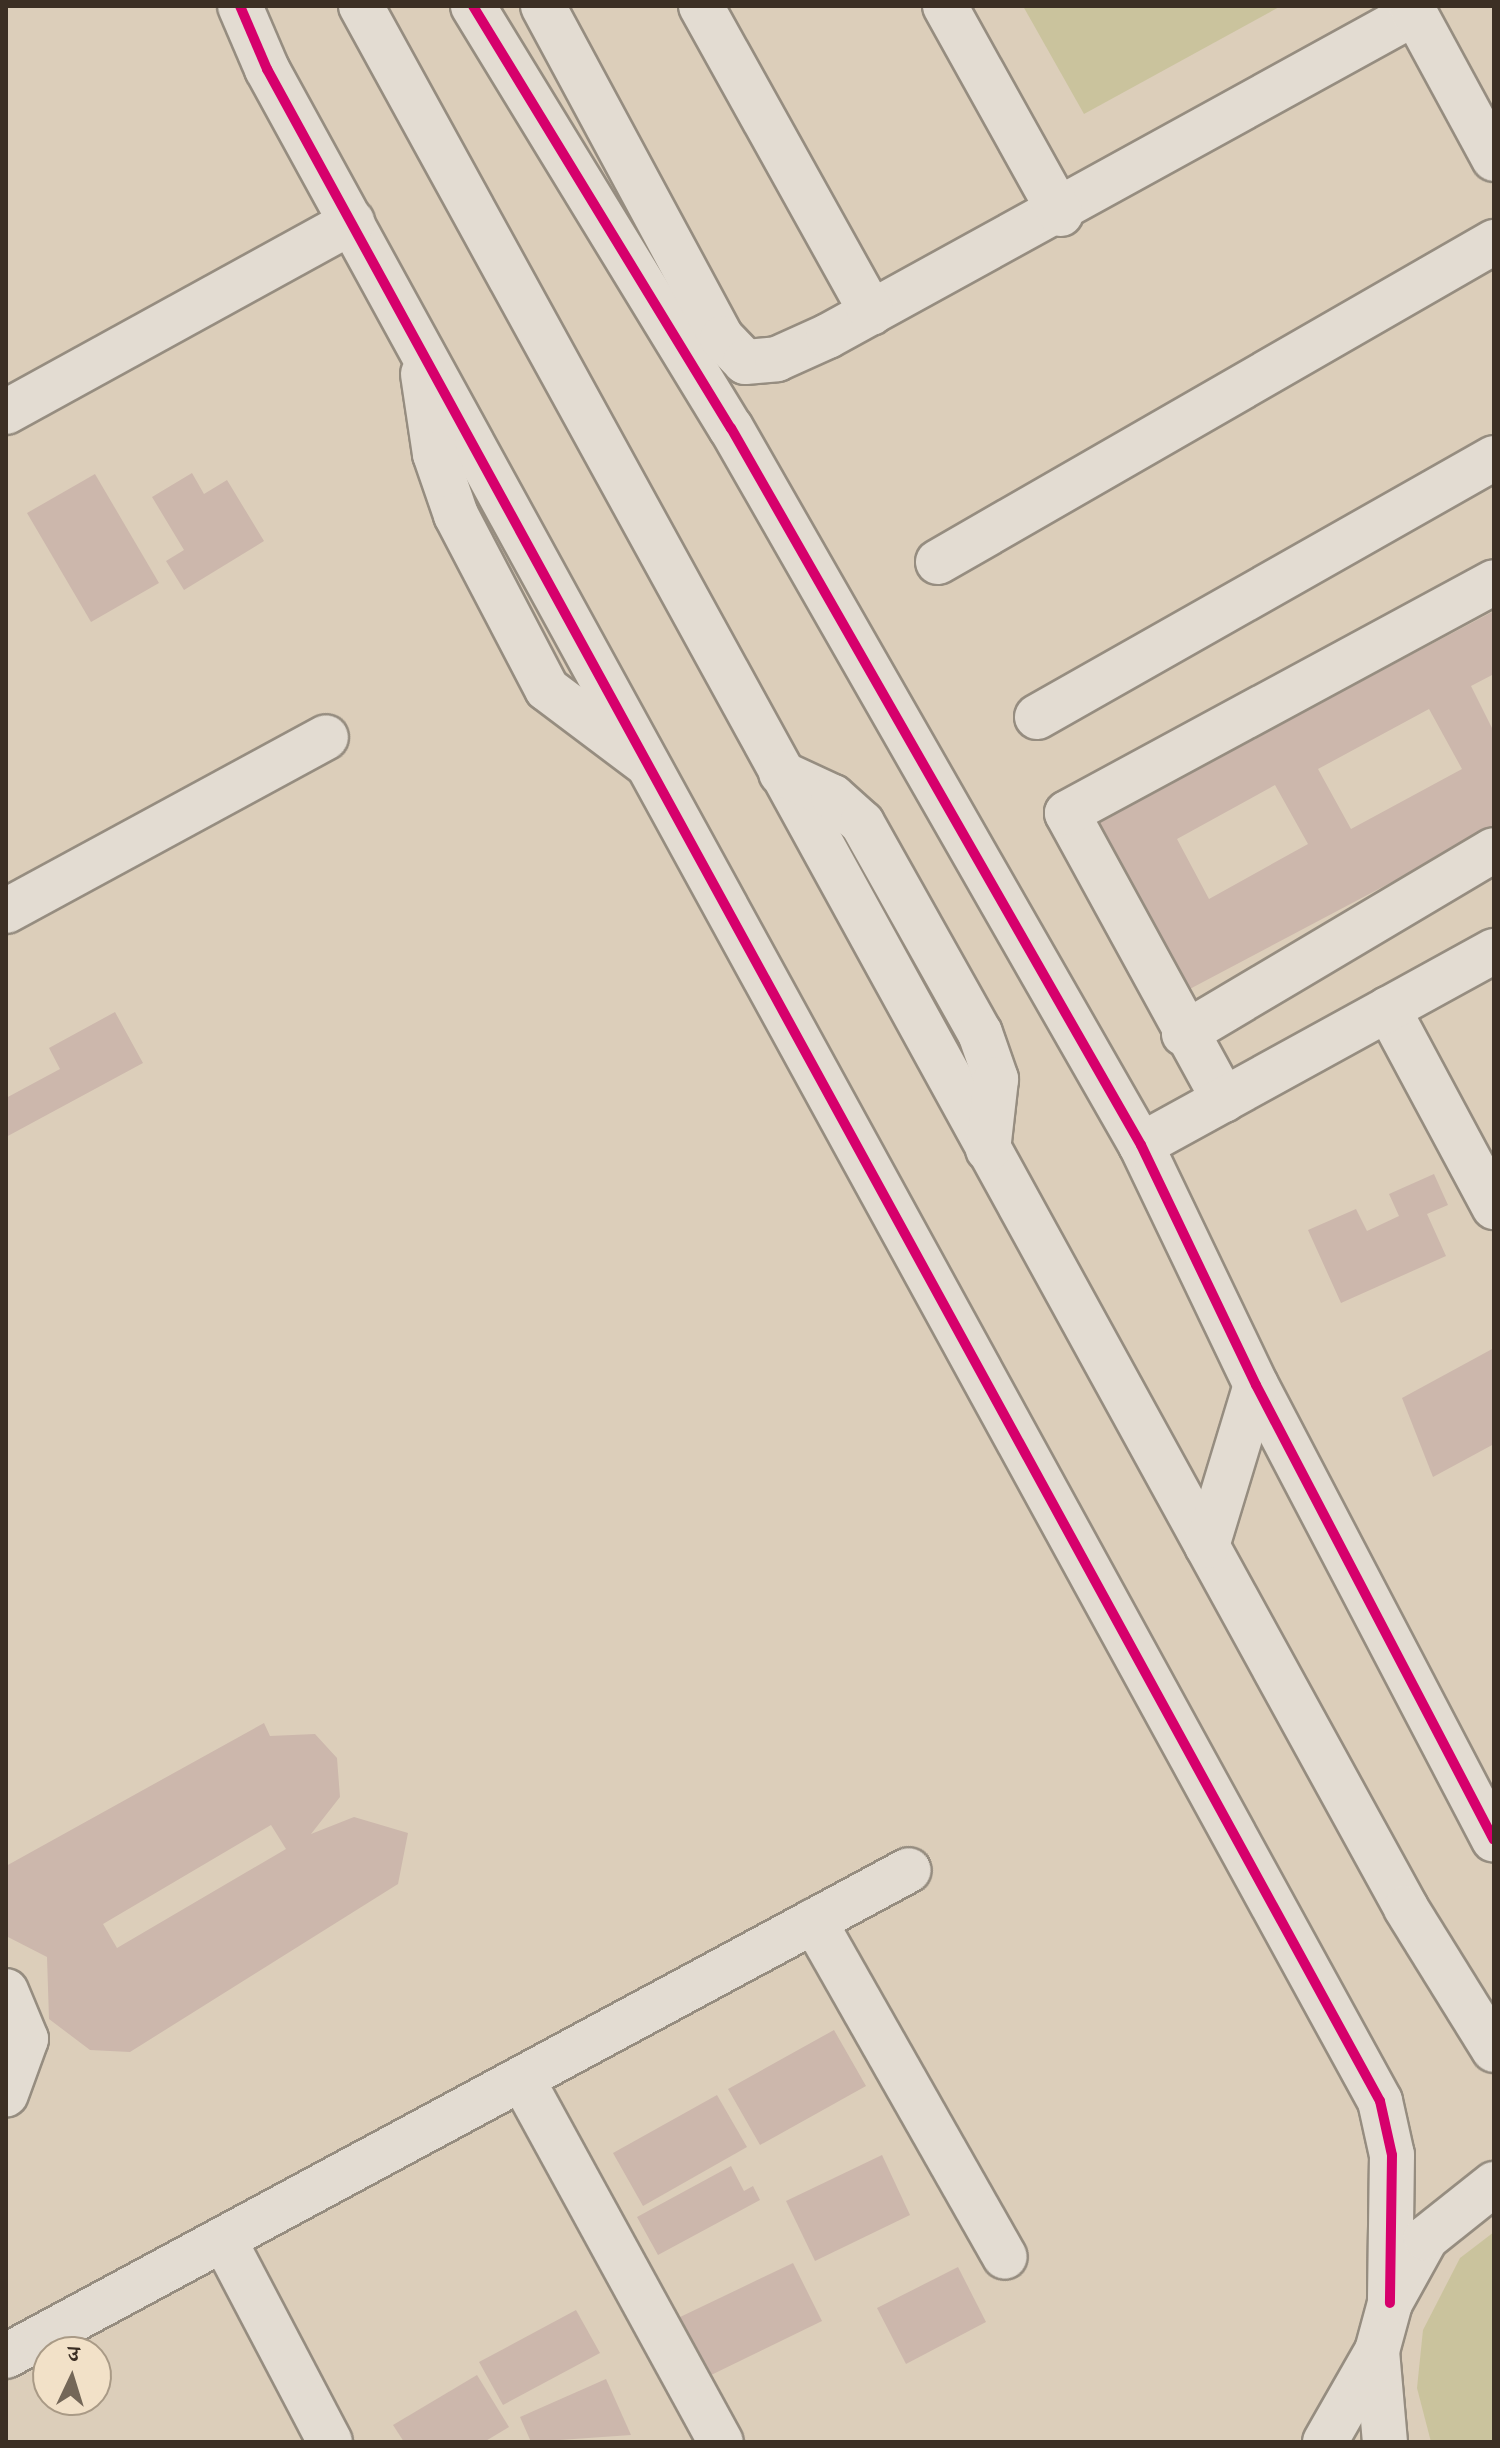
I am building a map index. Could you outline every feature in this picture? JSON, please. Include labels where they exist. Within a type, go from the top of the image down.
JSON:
[{"type":"street","points":[[240,6],[418,344],[1380,2101],[1392,2155],[1390,2303]]},
{"type":"street","points":[[361,6],[1406,1908],[1494,2050]]},
{"type":"street","points":[[473,6],[731,428],[1141,1145],[1256,1385],[1494,1840]]},
{"type":"street","points":[[543,6],[731,352],[745,362],[777,359],[1061,214],[1413,9],[1494,159]]},
{"type":"street","points":[[701,6],[872,313]]},
{"type":"street","points":[[945,6],[1061,214]]},
{"type":"street","points":[[6,412],[352,222]]},
{"type":"street","points":[[938,562],[1494,242]]},
{"type":"street","points":[[1037,717],[1494,458]]},
{"type":"street","points":[[1224,1100],[1184,1034],[1067,813],[1494,582]]},
{"type":"street","points":[[6,911],[326,737]]},
{"type":"street","points":[[1184,1034],[1494,850]]},
{"type":"street","points":[[1141,1145],[1494,951]]},
{"type":"street","points":[[1388,1009],[1494,1207]]},
{"type":"street","points":[[1207,1546],[1256,1385]]},
{"type":"street","points":[[6,2356],[909,1870]]},
{"type":"street","points":[[814,1921],[1005,2257]]},
{"type":"street","points":[[6,1991],[26,2039],[6,2094]]},
{"type":"street","points":[[522,2079],[721,2442]]},
{"type":"street","points":[[1325,2442],[1377,2351],[1390,2303],[1426,2238],[1494,2184]]},
{"type":"street","points":[[224,2240],[330,2442]]},
{"type":"street","points":[[1377,2351],[1385,2442]]},
{"type":"shaded area","points":[[1023,6],[1281,6],[1084,114]]},
{"type":"shaded area","points":[[1494,2232],[1494,2442],[1431,2442],[1417,2388],[1423,2330],[1460,2258]]},
{"type":"building","points":[[192,473],[204,494],[227,480],[264,541],[184,590],[166,561],[184,550],[152,497]]},
{"type":"building","points":[[95,474],[159,583],[91,622],[27,513]]},
{"type":"building","points":[[1494,611],[1494,674],[1471,686],[1494,732],[1494,828],[1186,991],[1096,822]],"holes":[[[1429,709],[1462,769],[1351,829],[1318,769]],[[1275,785],[1308,844],[1209,899],[1177,839]]]},
{"type":"building","points":[[115,1012],[143,1063],[6,1137],[6,1098],[60,1069],[49,1048]]},
{"type":"building","points":[[1434,1174],[1448,1205],[1427,1214],[1446,1256],[1341,1303],[1308,1230],[1356,1209],[1367,1231],[1399,1216],[1389,1194]]},
{"type":"building","points":[[1494,1348],[1494,1444],[1433,1477],[1402,1398]]},
{"type":"building","points":[[264,1723],[270,1736],[315,1734],[337,1758],[340,1797],[311,1834],[354,1817],[408,1833],[398,1884],[130,2052],[90,2050],[49,2019],[47,1957],[6,1936],[6,1866]],"holes":[[[271,1825],[286,1849],[117,1948],[103,1924]]]},
{"type":"building","points":[[834,2030],[866,2086],[760,2145],[728,2089]]},
{"type":"building","points":[[717,2095],[747,2147],[643,2206],[613,2153]]},
{"type":"building","points":[[882,2155],[910,2215],[815,2261],[786,2201]]},
{"type":"building","points":[[731,2166],[744,2191],[753,2186],[760,2200],[658,2255],[637,2217]]},
{"type":"building","points":[[793,2263],[822,2321],[707,2377],[678,2318]]},
{"type":"building","points":[[958,2267],[986,2322],[906,2364],[877,2308]]},
{"type":"building","points":[[576,2310],[600,2353],[503,2405],[479,2362]]},
{"type":"building","points":[[477,2375],[509,2427],[484,2442],[404,2442],[393,2425]]},
{"type":"building","points":[[606,2379],[631,2435],[531,2442],[520,2417]]},
{"type":"cycle path","points":[[240,6],[267,69],[1380,2101],[1392,2155],[1390,2303]]},
{"type":"cycle path","points":[[473,6],[731,428],[1141,1145],[1256,1385],[1494,1840]]}]
